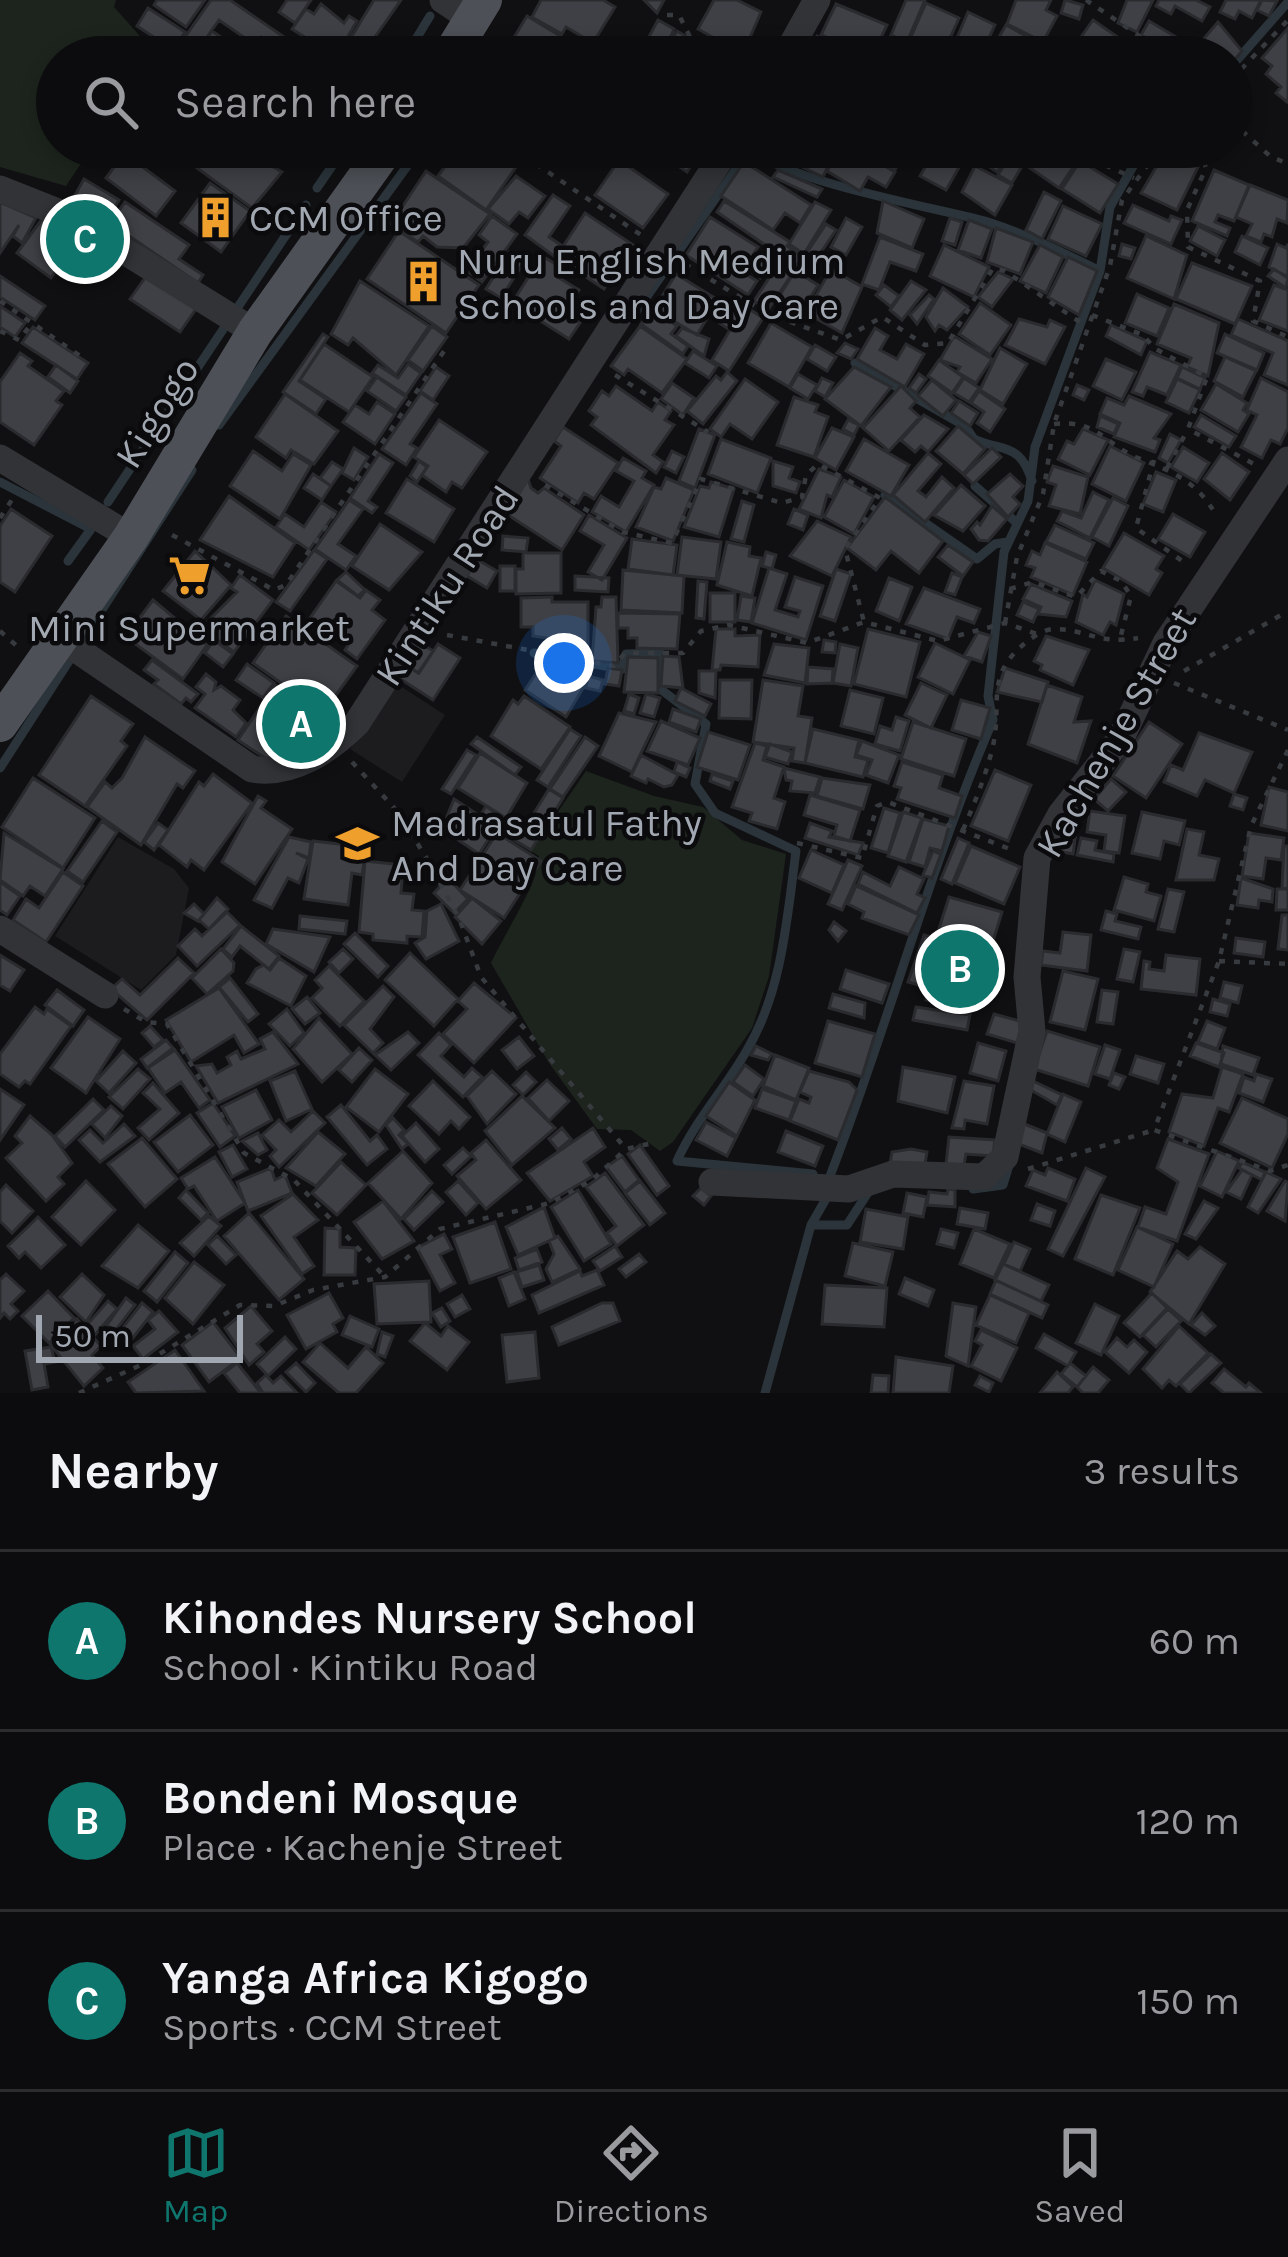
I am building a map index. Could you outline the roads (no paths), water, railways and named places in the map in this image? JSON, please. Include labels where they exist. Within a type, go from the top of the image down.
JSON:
[{"type":"main road","points":[[456,36],[466,7]]},
{"type":"main road","name":"Kigogo","points":[[0,724],[136,527],[255,332],[372,168]]},
{"type":"street","points":[[797,36],[813,9]]},
{"type":"street","name":"Kintiku Road","points":[[57,636],[252,770],[268,772],[300,764],[334,745],[357,723],[715,168]]},
{"type":"street","points":[[0,189],[68,216],[255,332]]},
{"type":"street","points":[[0,458],[136,527]]},
{"type":"street","name":"Kachenje Street","points":[[712,1182],[831,1190],[893,1174],[989,1175],[1005,1157],[1032,1031],[1028,959],[1037,858],[1061,814],[1121,738],[1166,644],[1283,467]]},
{"type":"street","points":[[0,929],[105,995]]},
{"type":"waterway","points":[[1252,43],[1288,2]]},
{"type":"waterway","points":[[418,36],[430,16]]},
{"type":"waterway","points":[[317,188],[331,168]]},
{"type":"waterway","points":[[219,425],[406,168]]},
{"type":"waterway","points":[[636,312],[737,168]]},
{"type":"waterway","points":[[786,168],[860,192],[988,222],[1100,271]]},
{"type":"waterway","points":[[765,1393],[811,1225],[831,1190],[830,1176],[993,720],[988,696],[1004,552],[1028,501],[1035,447],[1100,271],[1110,207],[1132,168]]},
{"type":"waterway","points":[[108,502],[306,205]]},
{"type":"waterway","points":[[855,363],[965,426],[974,439],[1016,454],[1032,481]]},
{"type":"waterway","points":[[0,768],[192,470]]},
{"type":"waterway","points":[[0,482],[91,529],[68,561]]},
{"type":"waterway","points":[[975,486],[1017,523]]},
{"type":"waterway","points":[[885,495],[977,559],[995,544],[1007,542]]},
{"type":"waterway","points":[[534,653],[622,669],[626,654],[660,653],[659,688],[706,724],[695,784],[715,813],[796,851],[781,954],[768,1004],[747,1050],[677,1161],[813,1174]]},
{"type":"waterway","points":[[973,1189],[1003,1185],[1010,1162]]},
{"type":"waterway","points":[[811,1225],[847,1225],[869,1191]]},
{"type":"place","name":"CCM Office","points":[[215,217]]},
{"type":"place","name":"Yanga Africa Kigogo","points":[[85,239]]},
{"type":"place","name":"Nuru English Medium Schools and Day Care","points":[[423,282]]},
{"type":"place","name":"Mini Supermarket","points":[[189,575]]},
{"type":"place","name":"Kihondes Nursery School","points":[[301,724]]},
{"type":"place","name":"Madrasatul Fathy And Day Care","points":[[357,844]]},
{"type":"place","name":"Bondeni Mosque","points":[[960,969]]}]
